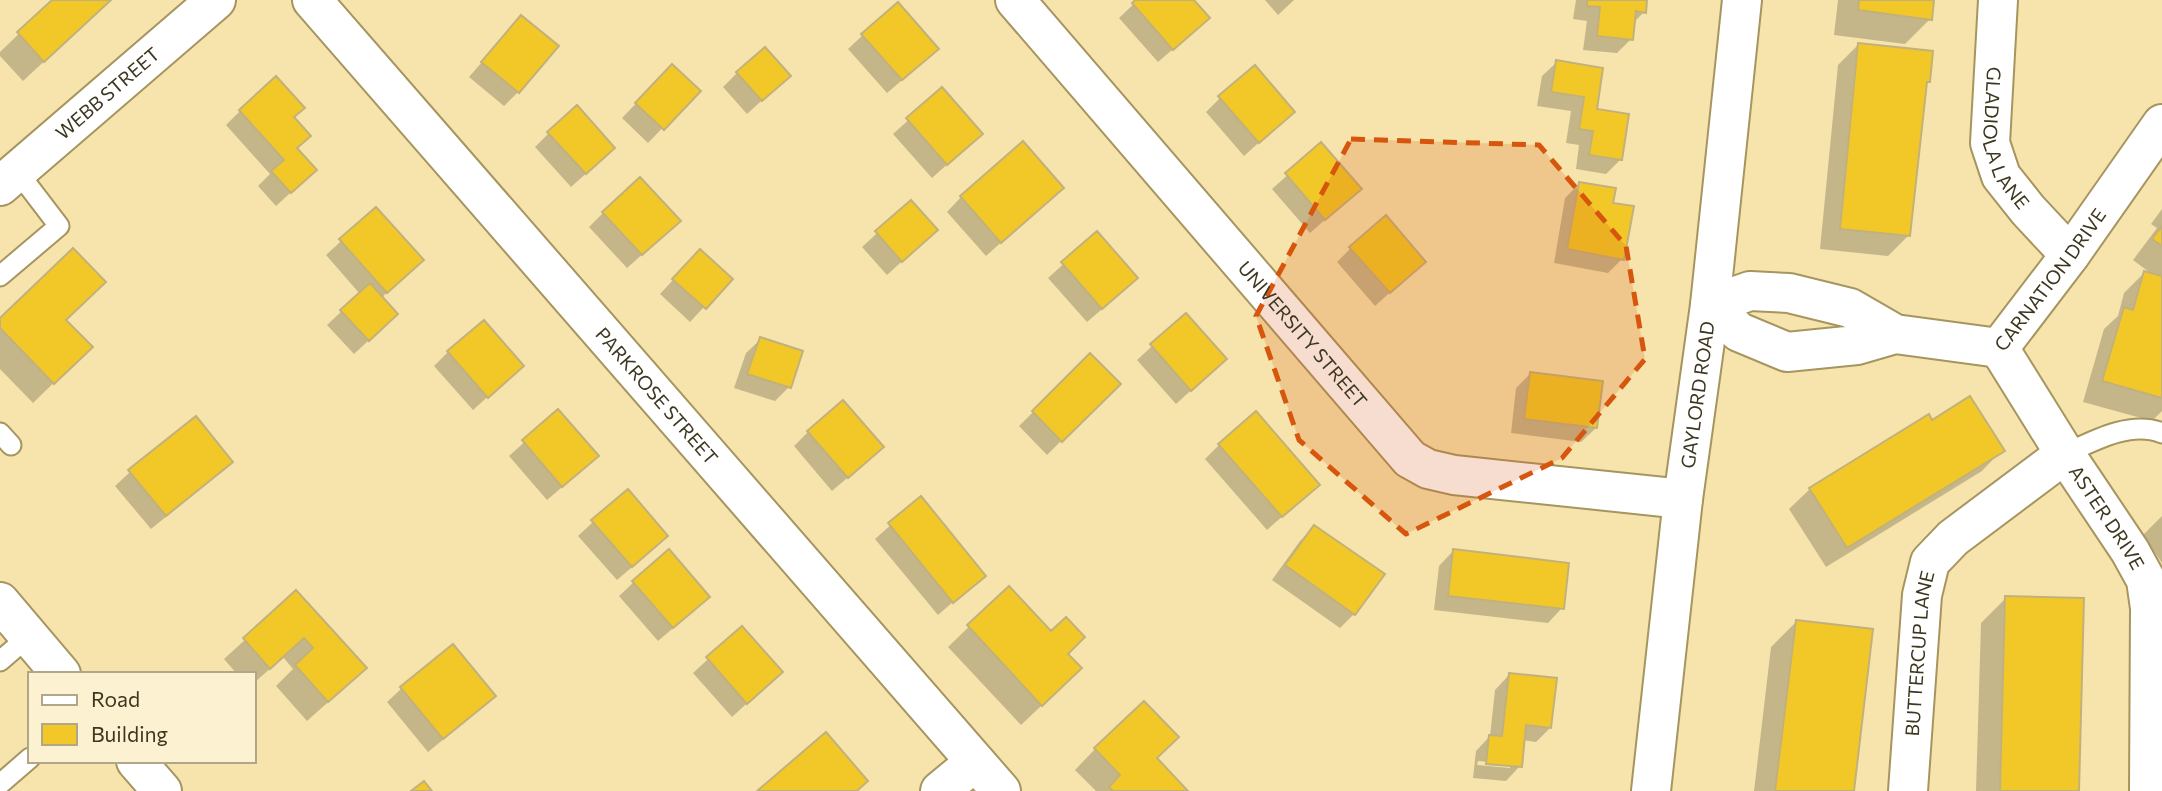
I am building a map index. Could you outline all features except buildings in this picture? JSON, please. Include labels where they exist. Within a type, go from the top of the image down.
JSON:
[{"type":"street","name":"WEBB STREET","points":[[9,179],[216,0]]},
{"type":"street","name":"PARKROSE STREET","points":[[312,0],[1001,791]]},
{"type":"street","name":"UNIVERSITY STREET","points":[[1015,0],[1410,459],[1428,469],[1454,475],[1683,499]]},
{"type":"street","name":"GAYLORD ROAD","points":[[1651,791],[1683,499],[1710,304],[1742,0]]},
{"type":"street","name":"GLADIOLA LANE","points":[[1998,0],[1990,143],[2001,176],[2070,255]]},
{"type":"street","name":"CARNATION DRIVE","points":[[1895,334],[1857,345],[1787,352],[1739,332],[1710,304],[1750,291],[1789,293],[1850,308],[1895,334],[2000,348],[2070,255],[2162,124]]},
{"type":"street","name":"ASTER DRIVE","points":[[2000,348],[2146,580],[2156,645],[2153,783]]},
{"type":"street","name":"BUTTERCUP LANE","points":[[1908,791],[1922,596],[1930,562],[1953,538],[2065,454]]},
{"type":"street","points":[[0,602],[59,672]]},
{"type":"street","points":[[940,791],[975,762]]},
{"type":"street","points":[[138,763],[162,791]]},
{"type":"lane","points":[[0,276],[59,226],[9,179]]},
{"type":"lane","points":[[2065,454],[2115,432],[2153,429],[2162,433]]},
{"type":"lane","points":[[0,661],[29,636]]},
{"type":"lane","points":[[0,784],[28,760]]},
{"type":"highlighted area","points":[[1351,139],[1539,145],[1626,246],[1645,359],[1562,458],[1406,534],[1299,440],[1256,316]]}]
